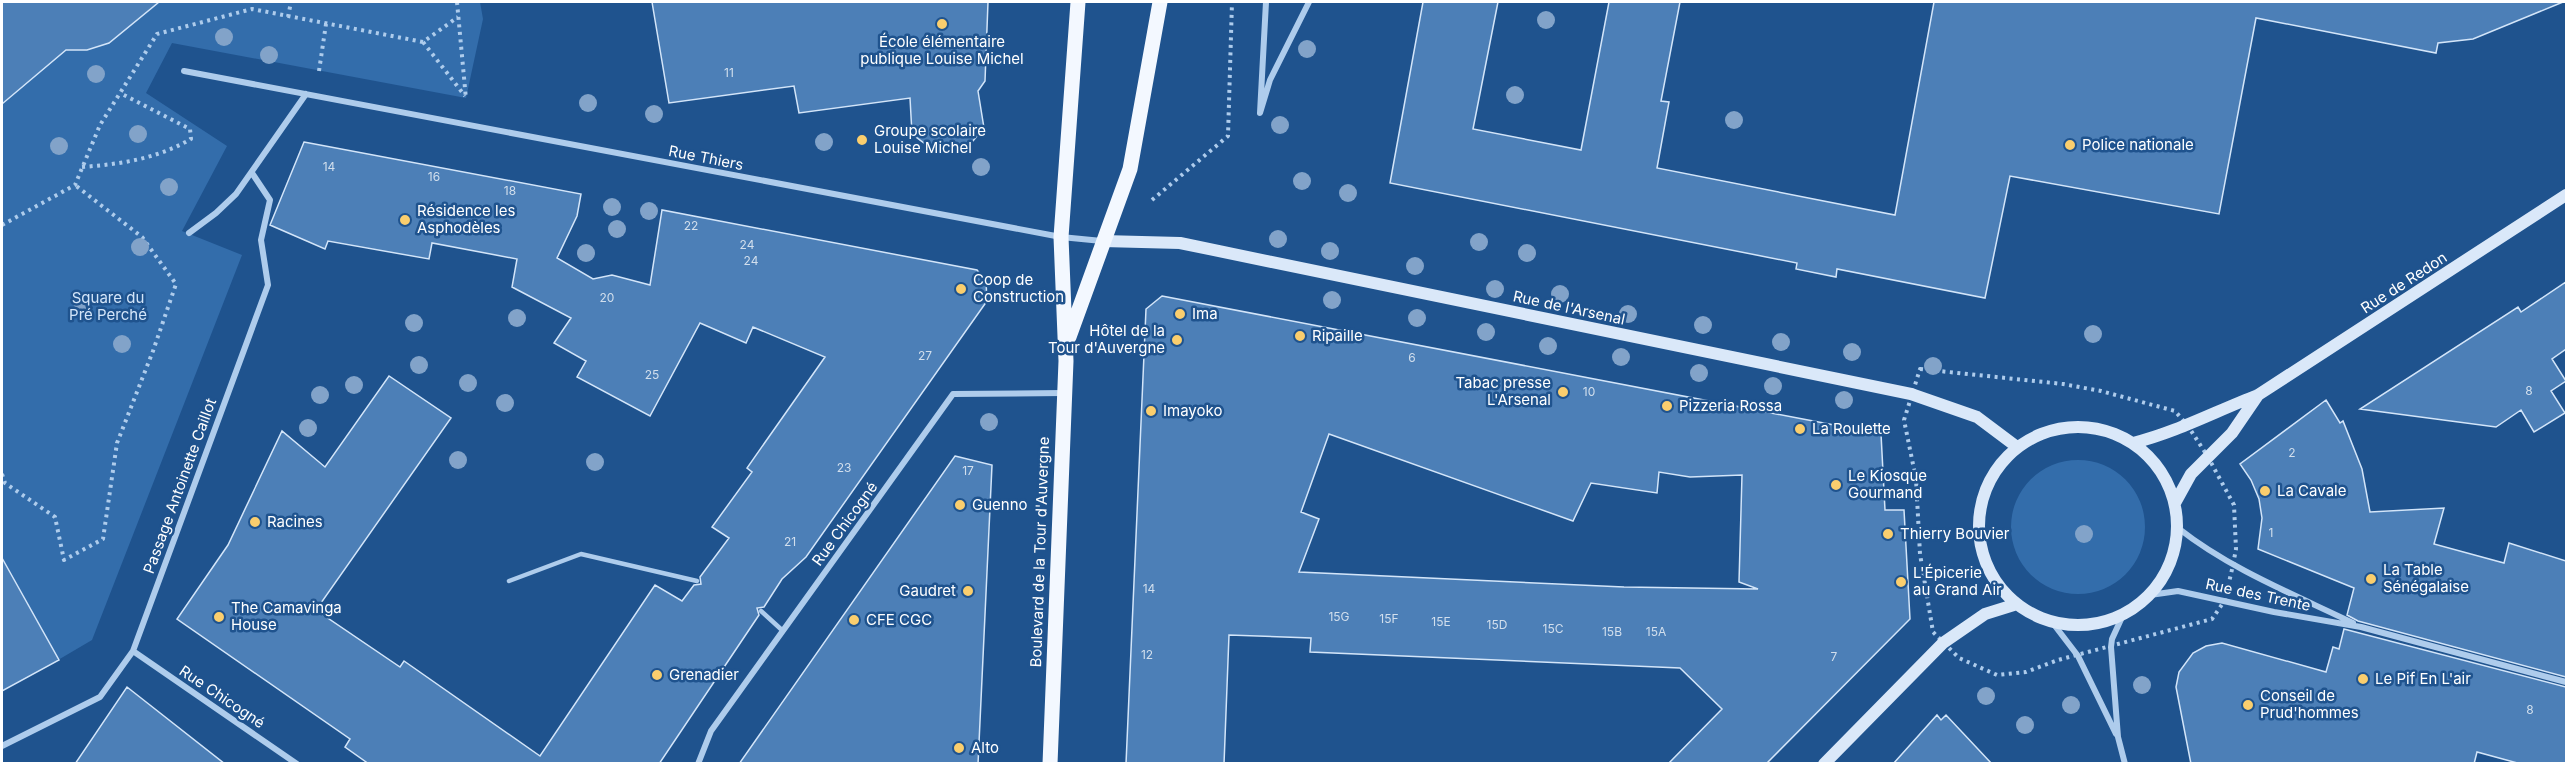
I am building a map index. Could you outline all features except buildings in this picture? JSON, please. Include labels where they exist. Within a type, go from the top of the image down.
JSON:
[{"type":"main road","name":"Boulevard de la Tour d'Auvergne","points":[[1050,764],[1067,342],[1061,237],[1078,2]]},
{"type":"main road","name":"Boulevard de la Tour d'Auvergne","points":[[1067,342],[1130,169],[1160,2]]},
{"type":"street","points":[[1266,2],[1260,112],[1270,80],[1309,2]]},
{"type":"street","name":"Rue Thiers","points":[[184,71],[1061,237],[1103,241]]},
{"type":"street","points":[[189,233],[216,213],[236,194],[306,94]]},
{"type":"street","name":"Passage Antoinette Caillot","points":[[2,746],[100,698],[133,651],[268,285],[261,240],[270,200],[252,173]]},
{"type":"street","name":"Rue de Redon","points":[[2133,443],[2188,426],[2214,412],[2258,396],[2566,195]]},
{"type":"street","name":"Rue de l'Arsenal","points":[[1103,241],[1180,243],[1911,394],[1977,417],[2017,447]]},
{"type":"street","name":"Rue Chicogné","points":[[698,764],[711,731],[953,394],[1065,393]]},
{"type":"street","name":"Rue de Redon","points":[[2175,503],[2192,474],[2232,433],[2258,396]]},
{"type":"street","points":[[2084,426],[2110,431],[2133,443],[2152,460],[2167,480],[2175,503],[2178,528],[2174,552],[2165,575],[2150,595],[2123,615],[2100,623],[2076,625],[2052,622],[2017,604],[1998,586],[1985,564],[1979,538],[1979,512],[1986,487],[1999,465],[2017,447],[2033,436],[2050,431],[2084,426]]},
{"type":"street","name":"Rue des Trente","points":[[2178,528],[2200,546],[2233,566],[2361,627]]},
{"type":"street","name":"Rue des Trente","points":[[2150,595],[2178,591],[2274,612],[2361,627],[2566,682]]},
{"type":"street","points":[[1824,764],[1943,643],[1985,614],[2017,604]]},
{"type":"street","points":[[2123,615],[2111,647],[2118,737],[2125,764]]},
{"type":"street","points":[[2052,622],[2078,656],[2118,737]]},
{"type":"street","name":"Rue Chicogné","points":[[133,651],[297,764]]},
{"type":"lane","points":[[509,581],[581,554],[697,581]]},
{"type":"lane","points":[[761,611],[783,631]]},
{"type":"path","points":[[288,17],[291,2]]},
{"type":"path","points":[[456,2],[468,124]]},
{"type":"path","points":[[1148,204],[1228,136],[1232,2]]},
{"type":"path","points":[[2,225],[75,185],[100,125],[157,34],[252,9],[423,42],[466,96]]},
{"type":"path","points":[[423,42],[458,16]]},
{"type":"path","points":[[319,66],[326,24]]},
{"type":"path","points":[[82,167],[128,163],[160,154],[191,140],[190,129],[120,93]]},
{"type":"path","points":[[2,474],[5,483],[55,517],[64,560],[103,539],[117,443],[176,284],[142,237],[75,185]]},
{"type":"path","points":[[1920,369],[2063,384],[2102,391],[2175,411],[2188,426],[2234,505],[2236,549],[2233,566],[2225,600],[2212,619],[2058,660],[2026,672],[1996,675],[1959,658],[1933,632],[1920,554],[1916,479],[1904,420],[1920,369]]},
{"type":"green space","name":"Square du Pré Perché","points":[[159,2],[480,2],[483,19],[466,98],[172,43],[146,93],[227,146],[182,231],[242,255],[92,640],[58,660],[21,592],[2,564],[2,102],[10,97],[55,46],[87,50],[109,43]]},
{"type":"green space","points":[[2078,460],[2104,465],[2125,480],[2140,501],[2145,527],[2140,553],[2125,574],[2104,589],[2078,594],[2052,589],[2031,574],[2016,553],[2011,527],[2016,501],[2031,480],[2052,465]]},
{"type":"place","name":"École élémentaire publique Louise Michel","points":[[942,24]]},
{"type":"place","name":"Groupe scolaire Louise Michel","points":[[862,140]]},
{"type":"place","name":"Police nationale","points":[[2070,145]]},
{"type":"place","name":"Résidence les Asphodèles","points":[[405,220]]},
{"type":"place","name":"Coop de Construction","points":[[961,289]]},
{"type":"place","name":"Ima","points":[[1180,314]]},
{"type":"place","name":"Ripaille","points":[[1300,336]]},
{"type":"place","name":"Hôtel de la Tour d'Auvergne","points":[[1177,340]]},
{"type":"place","name":"Tabac presse L'Arsenal","points":[[1563,392]]},
{"type":"place","name":"Pizzeria Rossa","points":[[1667,406]]},
{"type":"place","name":"Imayoko","points":[[1151,411]]},
{"type":"place","name":"La Roulette","points":[[1800,429]]},
{"type":"place","name":"Le Kiosque Gourmand","points":[[1836,485]]},
{"type":"place","name":"La Cavale","points":[[2265,491]]},
{"type":"place","name":"Guenno","points":[[960,505]]},
{"type":"place","name":"Racines","points":[[255,522]]},
{"type":"place","name":"Thierry Bouvier","points":[[1888,534]]},
{"type":"place","name":"La Table Sénégalaise","points":[[2371,579]]},
{"type":"place","name":"L'Épicerie au Grand Air","points":[[1901,582]]},
{"type":"place","name":"Gaudret","points":[[968,591]]},
{"type":"place","name":"The Camavinga House","points":[[219,617]]},
{"type":"place","name":"CFE CGC","points":[[854,620]]},
{"type":"place","name":"Grenadier","points":[[657,675]]},
{"type":"place","name":"Le Pif En L'air","points":[[2363,679]]},
{"type":"place","name":"Conseil de Prud'hommes","points":[[2248,705]]},
{"type":"place","name":"Alto","points":[[959,748]]}]
